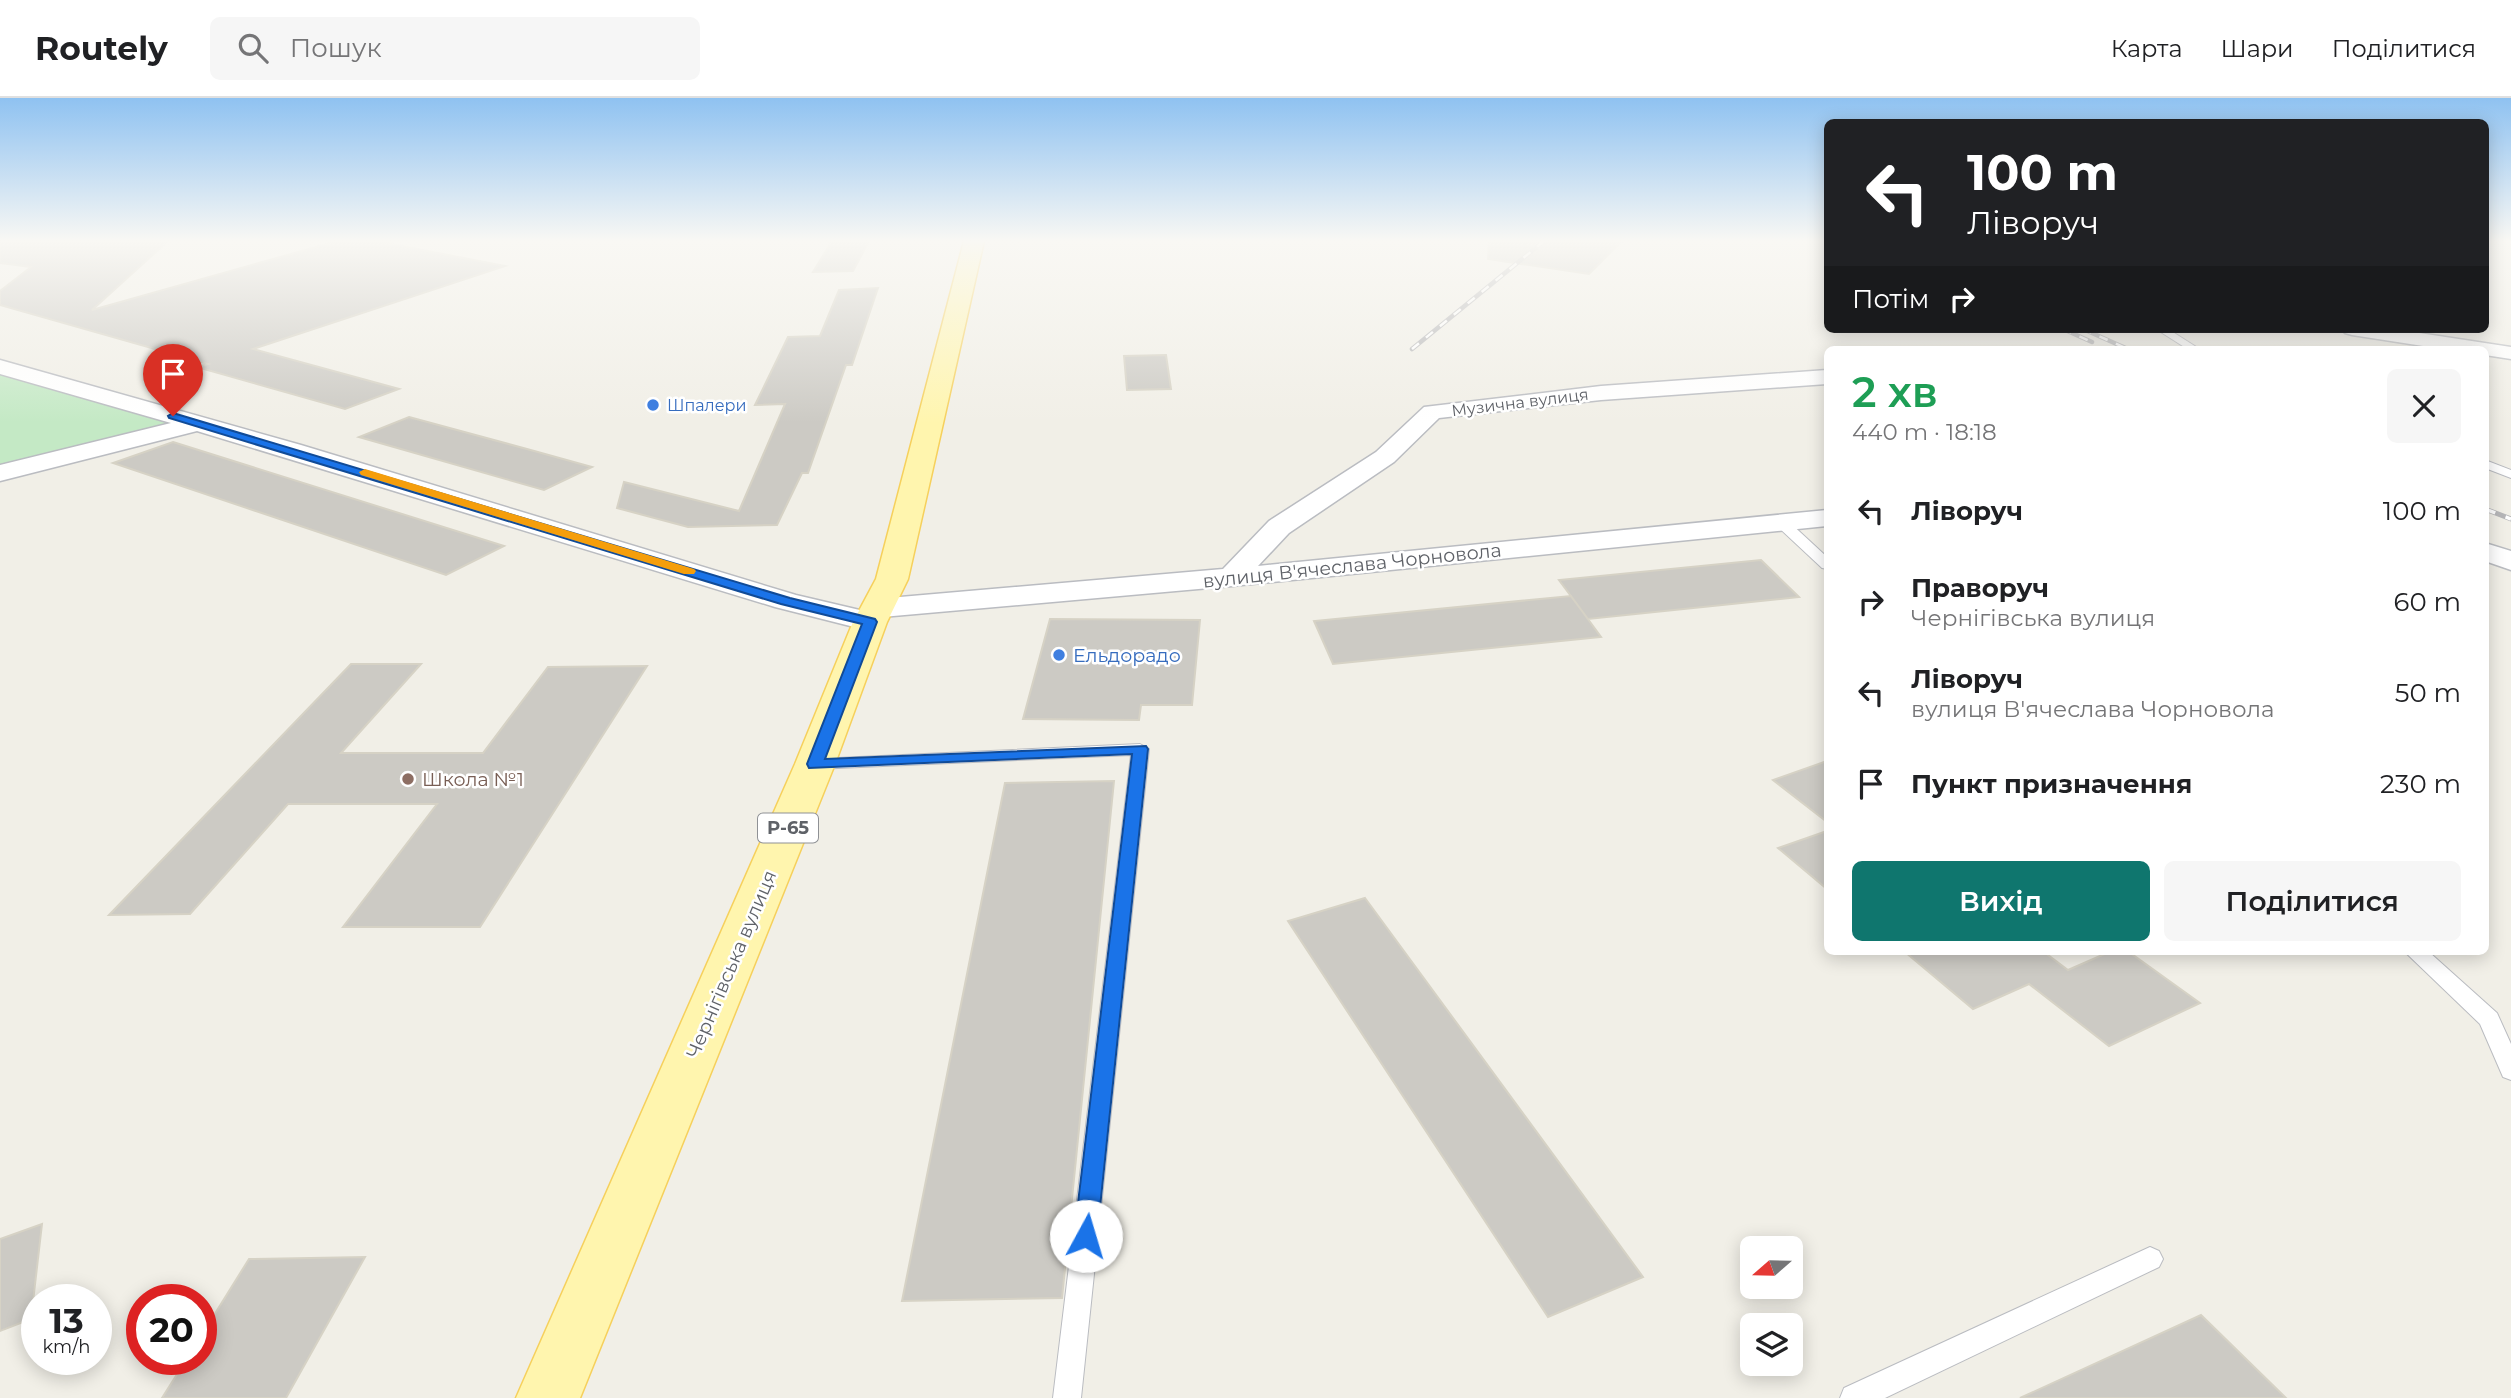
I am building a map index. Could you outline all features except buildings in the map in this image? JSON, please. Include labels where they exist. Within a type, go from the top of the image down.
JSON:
[{"type":"main road","name":"Чернігівська вулиця","points":[[548,1398],[815,764],[873,615],[892,579],[959,302]]},
{"type":"street","points":[[2378,333],[2465,346]]},
{"type":"street","points":[[2489,350],[2511,353]]},
{"type":"street","name":"вулиця В'ячеслава Чорновола","points":[[0,367],[198,423],[786,601],[873,615],[1824,518]]},
{"type":"street","name":"Музична вулиця","points":[[1232,577],[1279,527],[1385,457],[1432,412],[1601,393],[1824,377]]},
{"type":"street","points":[[0,473],[198,423]]},
{"type":"street","points":[[2489,553],[2511,561]]},
{"type":"lane","points":[[2168,333],[2189,346]]},
{"type":"lane","points":[[2489,466],[2511,474]]},
{"type":"lane","points":[[1782,523],[1824,562]]},
{"type":"lane","points":[[815,764],[1140,749],[1067,1398]]},
{"type":"lane","points":[[2419,955],[2488,1019],[2511,1071]]},
{"type":"lane","points":[[1854,1398],[2150,1259]]},
{"type":"green space","points":[[0,366],[198,423],[0,473]]},
{"type":"railway","points":[[1412,349],[1470,302]]},
{"type":"railway","points":[[2072,333],[2092,342]]},
{"type":"railway","points":[[2092,333],[2121,346]]},
{"type":"railway","points":[[2489,511],[2511,519]]},
{"type":"slow traffic","points":[[365,472],[689,571]]},
{"type":"place","name":"Шпалери","points":[[653,405]]},
{"type":"place","name":"Ельдорадо","points":[[1059,655]]},
{"type":"place","name":"Школа №1","points":[[408,779]]},
{"type":"route","points":[[173,416],[786,601],[870,622],[815,764],[1140,749],[1086,1236]]}]
